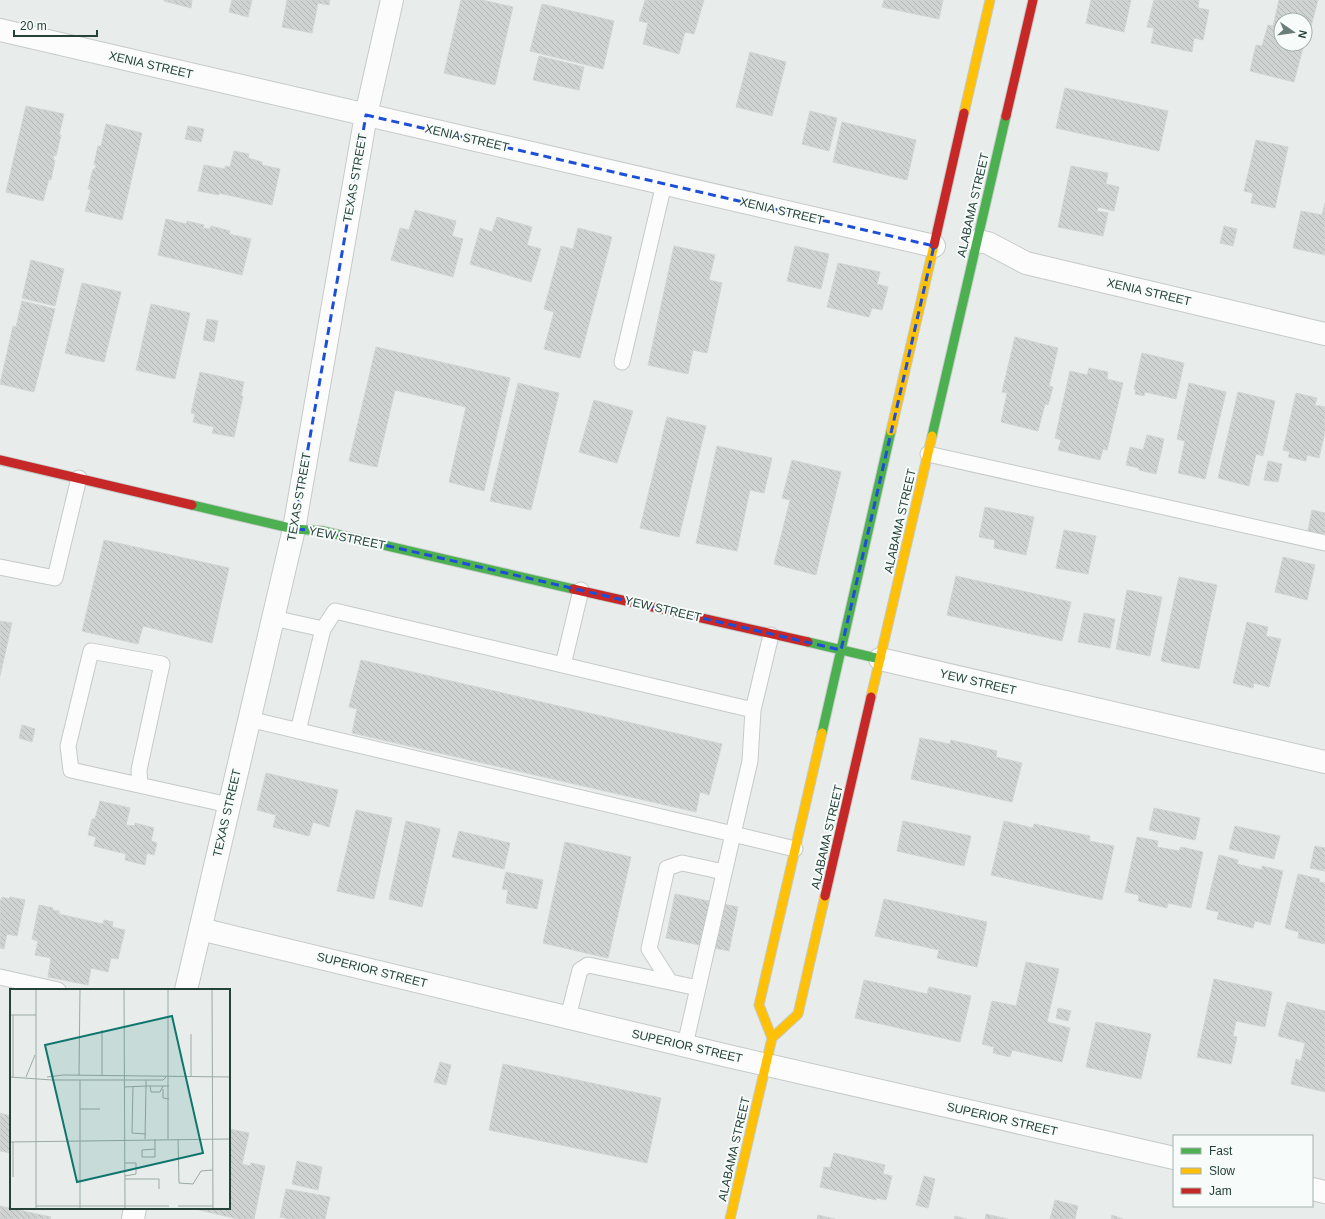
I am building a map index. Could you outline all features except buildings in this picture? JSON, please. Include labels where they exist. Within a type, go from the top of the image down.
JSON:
[{"type":"main road","points":[[772,1038],[759,1005],[990,0]]},
{"type":"main road","name":"ALABAMA STREET","points":[[730,1219],[772,1038],[798,1014],[1033,0]]},
{"type":"main road","name":"YEW STREET","points":[[0,460],[294,529],[323,531],[880,659]]},
{"type":"street","name":"TEXAS STREET","points":[[186,989],[294,529],[366,115],[392,0]]},
{"type":"street","name":"XENIA STREET","points":[[0,30],[934,246]]},
{"type":"street","name":"XENIA STREET","points":[[977,241],[988,243],[1026,263],[1325,334]]},
{"type":"street","name":"YEW STREET","points":[[880,659],[1325,762]]},
{"type":"street","name":"SUPERIOR STREET","points":[[200,928],[685,1045],[1173,1158]]},
{"type":"street","points":[[1313,1190],[1325,1192]]},
{"type":"street","points":[[133,1219],[135,1209]]},
{"type":"lane","points":[[622,362],[664,184]]},
{"type":"lane","points":[[928,454],[1325,543]]},
{"type":"lane","points":[[0,567],[55,578],[79,478]]},
{"type":"lane","points":[[564,665],[581,590]]},
{"type":"lane","points":[[298,731],[323,629],[335,611],[753,710]]},
{"type":"lane","points":[[273,618],[323,629]]},
{"type":"lane","points":[[685,1045],[750,761],[753,710],[771,635]]},
{"type":"lane","points":[[140,785],[139,770],[162,664],[91,650],[68,746],[71,770],[229,805]]},
{"type":"lane","points":[[249,719],[795,849]]},
{"type":"lane","points":[[670,982],[649,949],[667,868],[682,863],[724,872]]},
{"type":"lane","points":[[568,1017],[580,970],[588,965],[698,988]]},
{"type":"lane","points":[[0,977],[54,989]]},
{"type":"highlighted area","points":[[366,115],[934,246],[841,650],[323,531],[294,529]]},
{"type":"traffic: fast","points":[[932,436],[1006,116]]},
{"type":"traffic: fast","points":[[822,733],[891,431]]},
{"type":"traffic: fast","points":[[192,505],[294,529],[323,531],[573,589]]},
{"type":"traffic: fast","points":[[808,642],[880,659]]},
{"type":"traffic: slow","points":[[964,113],[990,0]]},
{"type":"traffic: slow","points":[[891,431],[934,245]]},
{"type":"traffic: slow","points":[[871,697],[932,436]]},
{"type":"traffic: slow","points":[[772,1038],[759,1005],[822,733]]},
{"type":"traffic: slow","points":[[730,1219],[772,1038],[798,1014],[825,896]]},
{"type":"traffic: jam","points":[[1006,116],[1033,0]]},
{"type":"traffic: jam","points":[[934,245],[964,113]]},
{"type":"traffic: jam","points":[[0,460],[192,505]]},
{"type":"traffic: jam","points":[[573,589],[808,642]]},
{"type":"traffic: jam","points":[[825,896],[871,697]]}]
